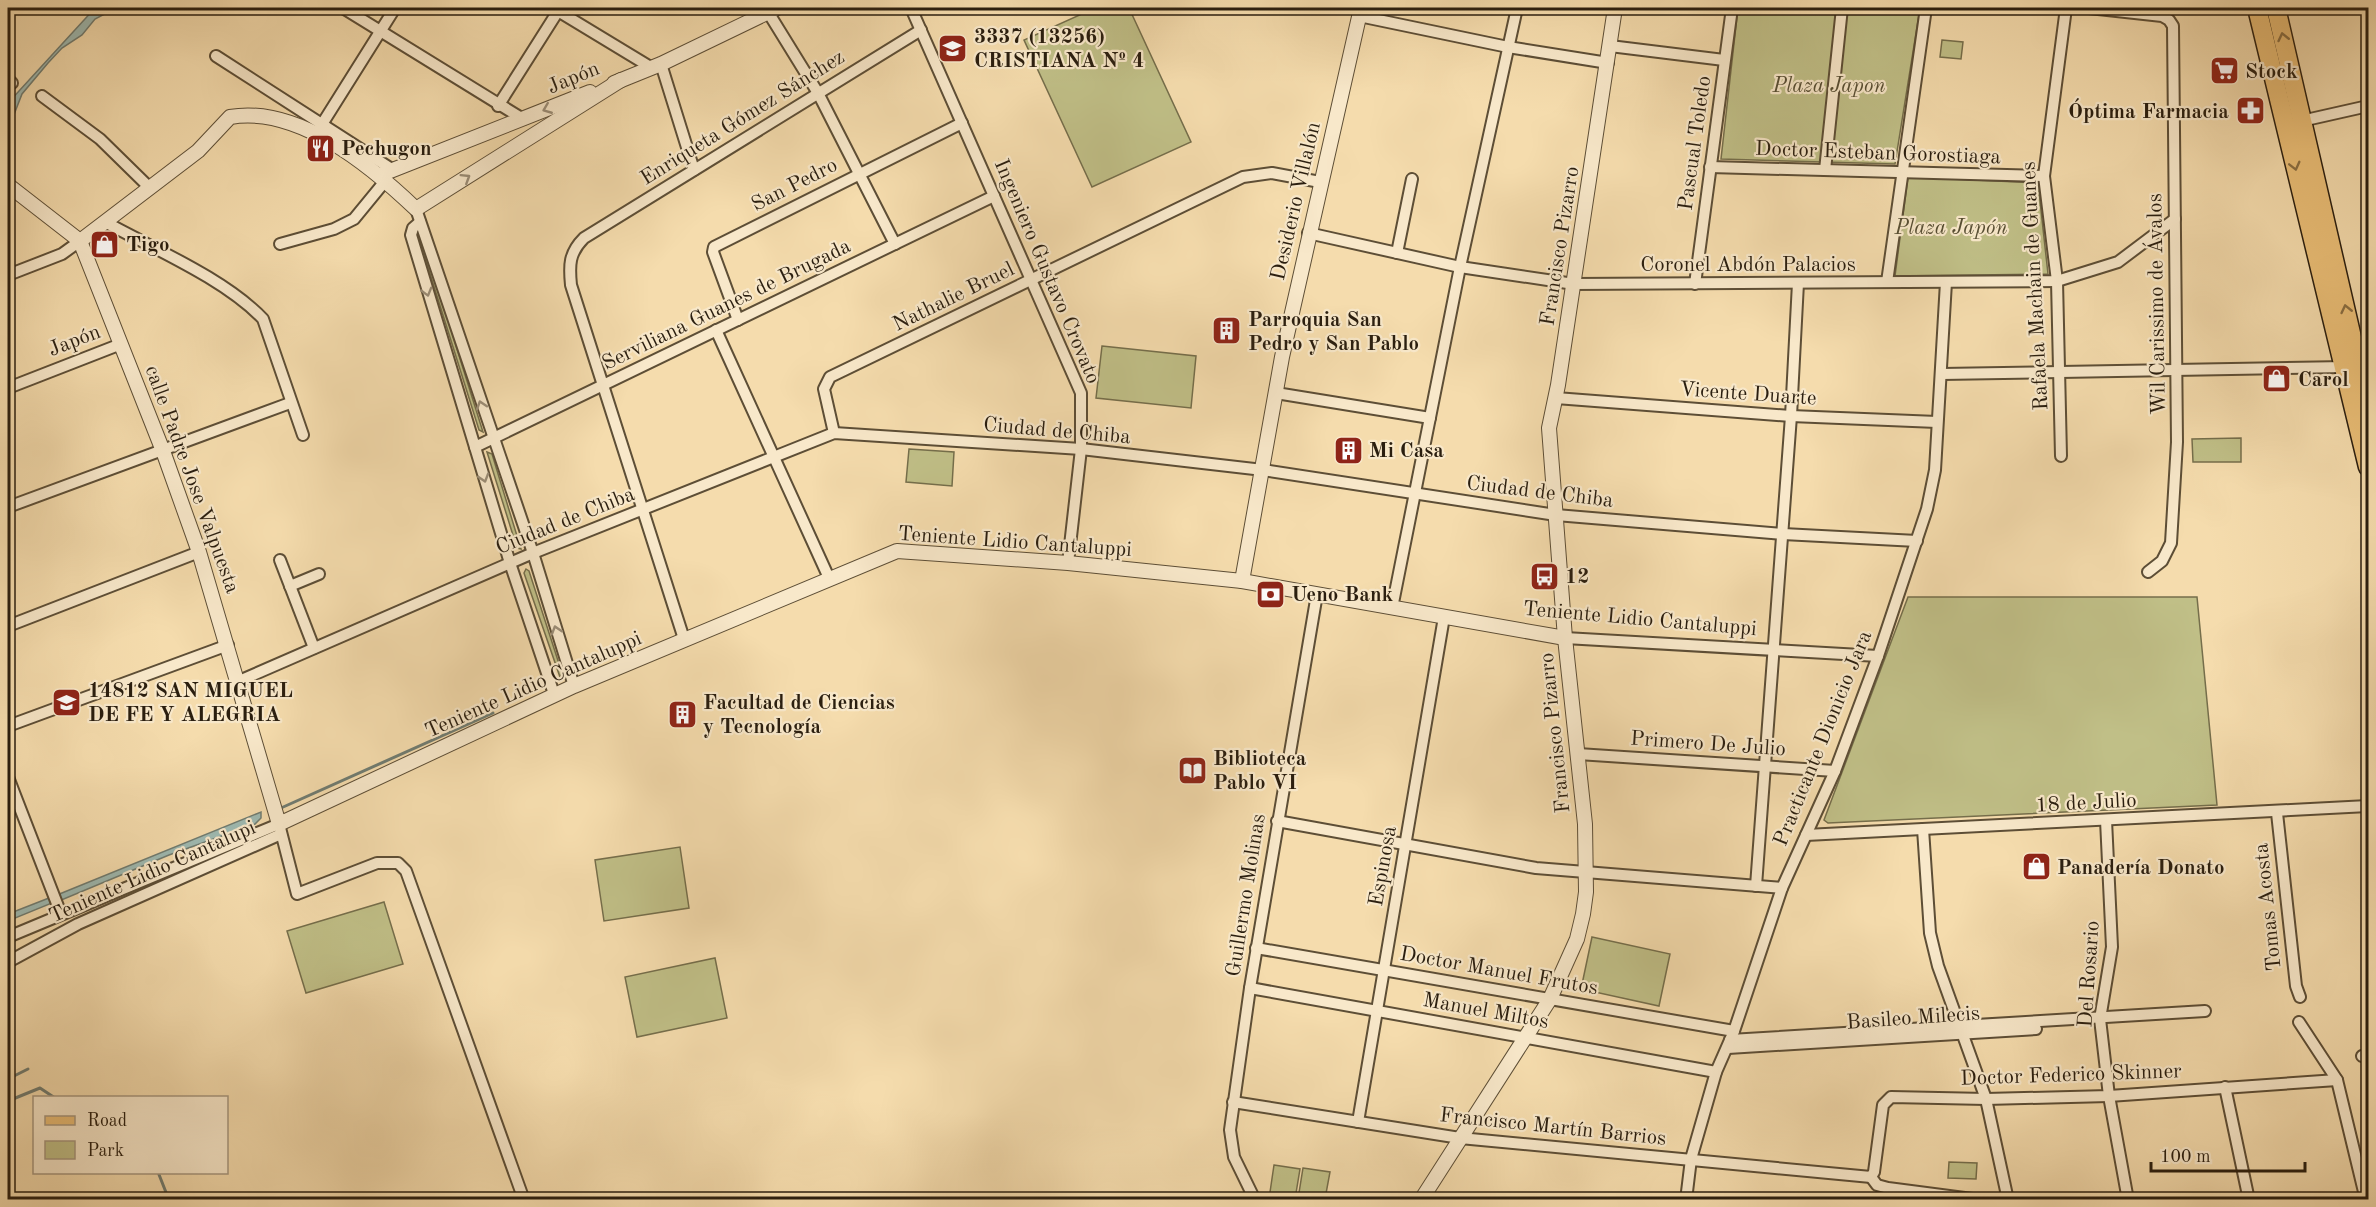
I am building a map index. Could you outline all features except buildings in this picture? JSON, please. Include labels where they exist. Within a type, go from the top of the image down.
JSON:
[{"type":"main road","points":[[2257,8],[2285,125],[2352,366],[2368,407]]},
{"type":"main road","points":[[2276,8],[2303,121],[2352,366],[2368,467]]},
{"type":"street","points":[[343,8],[498,106],[523,119]]},
{"type":"street","points":[[315,128],[395,8]]},
{"type":"street","name":"Ingeniero Gustavo Crovato","points":[[911,8],[1082,393],[1081,449],[1068,564]]},
{"type":"street","points":[[1392,608],[1460,267],[1517,8]]},
{"type":"street","name":"Francisco Pizarro","points":[[1421,1200],[1550,999],[1578,939],[1583,914],[1587,874],[1585,824],[1565,638],[1549,428],[1574,284],[1615,8]]},
{"type":"street","name":"Pascual Toledo","points":[[1695,284],[1731,8]]},
{"type":"street","points":[[1825,170],[1842,8]]},
{"type":"street","points":[[1887,282],[1926,8]]},
{"type":"street","name":"Rafaela Machain de Guanes","points":[[2061,456],[2057,281],[2044,176],[2066,8]]},
{"type":"street","name":"Wil Carissimo de Ávalos","points":[[2089,8],[2162,16],[2173,26],[2177,442],[2172,537],[2165,558],[2148,572]]},
{"type":"street","points":[[498,106],[557,9],[657,66],[694,170]]},
{"type":"street","points":[[768,9],[818,93],[861,172],[895,244]]},
{"type":"street","name":"Japón","points":[[280,244],[334,229],[354,219],[386,175],[657,66],[768,9]]},
{"type":"street","points":[[1360,12],[1508,47],[1608,63]]},
{"type":"street","name":"Desiderio Villalón","points":[[1242,581],[1308,234],[1360,12]]},
{"type":"street","name":"Enriqueta Gómez Sánchez","points":[[604,385],[571,285],[569,265],[574,249],[584,238],[921,30]]},
{"type":"street","points":[[1610,46],[1725,60]]},
{"type":"street","points":[[216,56],[315,128],[386,175],[418,216],[492,441],[533,553],[574,686]]},
{"type":"street","points":[[554,694],[510,563],[411,235],[418,216],[621,80]]},
{"type":"street","points":[[42,96],[100,140],[150,188]]},
{"type":"street","points":[[2285,125],[2368,106]]},
{"type":"street","points":[[8,275],[62,254],[198,152],[230,117],[260,118],[315,128]]},
{"type":"street","name":"San Pedro","points":[[738,320],[713,252],[714,247],[962,123]]},
{"type":"street","name":"Doctor Esteban Gorostiaga","points":[[1710,167],[2044,176]]},
{"type":"street","name":"Nathalie Bruel","points":[[834,434],[824,389],[830,377],[1243,177],[1272,173],[1320,182]]},
{"type":"street","points":[[1397,253],[1412,179]]},
{"type":"street","points":[[8,185],[80,241]]},
{"type":"street","name":"Serviliana Guanes de Brugada","points":[[475,447],[492,441],[994,196]]},
{"type":"street","name":"Coronel Abdón Palacios","points":[[1308,234],[1460,267],[1574,284],[2057,281],[2118,262],[2175,219]]},
{"type":"street","points":[[105,222],[215,283],[250,306],[269,330],[290,403],[303,435]]},
{"type":"street","name":"calle Padre Jose Valpuesta","points":[[80,241],[163,452],[199,552],[239,681],[280,829]]},
{"type":"street","name":"Practicante Dionicio Jara","points":[[1686,1200],[1691,1159],[1716,1072],[1731,1040],[1782,888],[1834,771],[1878,656],[1917,541],[1935,470],[1946,282]]},
{"type":"street","points":[[1755,886],[1783,534],[1798,283]]},
{"type":"street","points":[[716,330],[829,578]]},
{"type":"street","name":"Japón","points":[[8,388],[121,344]]},
{"type":"street","points":[[1942,374],[2352,366]]},
{"type":"street","points":[[604,385],[684,639]]},
{"type":"street","points":[[1276,393],[1431,417]]},
{"type":"street","name":"Vicente Duarte","points":[[1556,398],[1791,417],[1937,422]]},
{"type":"street","points":[[8,507],[163,452],[290,403]]},
{"type":"street","name":"Ciudad de Chiba","points":[[239,681],[533,553],[834,434],[1081,449],[1263,470],[1413,495],[1556,515],[1783,534],[1917,541]]},
{"type":"street","name":"Teniente Lidio Cantaluppi","points":[[8,937],[61,914],[280,829],[554,694],[897,551],[1068,564],[1242,581],[1565,638],[1878,656]]},
{"type":"street","points":[[8,626],[199,552]]},
{"type":"street","points":[[280,560],[314,648]]},
{"type":"street","points":[[290,586],[320,574]]},
{"type":"street","name":"Guillermo Molinas","points":[[1255,1200],[1230,1146],[1233,1102],[1277,821],[1317,594]]},
{"type":"street","name":"Espinosa","points":[[1358,1122],[1444,617]]},
{"type":"street","points":[[8,726],[228,645]]},
{"type":"street","name":"Primero De Julio","points":[[1578,754],[1834,771]]},
{"type":"street","points":[[8,777],[61,914]]},
{"type":"street","name":"18 de Julio","points":[[1806,835],[2277,813],[2368,806]]},
{"type":"street","name":"Tomas Acosta","points":[[2277,813],[2286,913],[2296,986],[2300,997]]},
{"type":"street","name":"Del Rosario","points":[[2106,820],[2112,947],[2101,1022],[2109,1096],[2128,1200]]},
{"type":"street","points":[[1277,821],[1536,868],[1587,874],[1782,888]]},
{"type":"street","points":[[280,829],[297,894],[377,863],[398,863],[406,871],[524,1200]]},
{"type":"street","name":"Teniente Lidio Cantalupi","points":[[8,962],[78,924],[280,829]]},
{"type":"street","points":[[1923,829],[1930,933],[1938,966],[1986,1099],[2008,1200]]},
{"type":"street","name":"Doctor Manuel Frutos","points":[[1256,948],[1550,999],[1731,1040]]},
{"type":"street","name":"Manuel Miltos","points":[[1250,988],[1716,1072]]},
{"type":"street","name":"Basileo Milecis","points":[[1731,1040],[2101,1022],[2205,1011]]},
{"type":"street","points":[[2299,1022],[2337,1080],[2367,1200]]},
{"type":"street","name":"Doctor Federico Skinner","points":[[1871,1177],[1874,1172],[1883,1105],[1891,1097],[1986,1099],[2109,1096],[2337,1080]]},
{"type":"street","points":[[2225,1087],[2249,1200]]},
{"type":"street","name":"Francisco Martín Barrios","points":[[1233,1102],[1460,1138],[1871,1177],[1877,1185],[1888,1188],[1980,1200]]},
{"type":"green space","points":[[1095,8],[1129,8],[1191,142],[1092,187],[1024,40]]},
{"type":"green space","name":"Plaza Japon","points":[[1738,8],[1920,8],[1895,164],[1721,159]]},
{"type":"green space","points":[[1942,40],[1963,42],[1961,59],[1940,57]]},
{"type":"green space","name":"Plaza Japón","points":[[1908,177],[2038,183],[2048,274],[1895,276]]},
{"type":"green space","points":[[416,229],[420,231],[483,432],[479,430]]},
{"type":"green space","points":[[1102,346],[1196,356],[1191,408],[1096,398]]},
{"type":"green space","points":[[2241,438],[2241,462],[2193,462],[2192,439]]},
{"type":"green space","points":[[909,449],[954,452],[952,486],[906,482]]},
{"type":"green space","points":[[487,452],[492,454],[521,549],[517,548]]},
{"type":"green space","points":[[526,569],[529,571],[562,673],[560,677],[524,573]]},
{"type":"green space","points":[[1908,597],[2197,597],[2217,805],[1828,823],[1824,820]]},
{"type":"green space","points":[[680,847],[689,908],[604,921],[595,860]]},
{"type":"green space","points":[[384,902],[403,964],[306,993],[287,931]]},
{"type":"green space","points":[[1592,937],[1670,954],[1659,1006],[1581,989]]},
{"type":"green space","points":[[715,958],[727,1018],[637,1037],[625,977]]},
{"type":"green space","points":[[1949,1162],[1977,1163],[1976,1179],[1948,1178]]},
{"type":"green space","points":[[1274,1165],[1300,1169],[1295,1199],[1269,1199]]},
{"type":"green space","points":[[1303,1168],[1330,1172],[1325,1199],[1298,1199]]},
{"type":"water","points":[[95,8],[116,8],[95,19],[82,35],[62,48],[48,63],[22,94],[8,130],[8,103]]},
{"type":"water","points":[[261,812],[261,818],[255,824],[169,855],[59,901],[57,895]]},
{"type":"water","points":[[49,898],[52,903],[8,921],[8,914]]},
{"type":"waterway","points":[[281,808],[493,713]]},
{"type":"waterway","points":[[8,1079],[28,1069]]},
{"type":"waterway","points":[[8,1101],[40,1088],[52,1096]]},
{"type":"waterway","points":[[159,1174],[169,1200]]},
{"type":"place","name":"3337 (13256) CRISTIANA Nº 4","points":[[953,48]]},
{"type":"place","name":"Stock","points":[[2224,71]]},
{"type":"place","name":"Óptima Farmacia","points":[[2250,111]]},
{"type":"place","name":"Pechugon","points":[[320,148]]},
{"type":"place","name":"Tigo","points":[[105,244]]},
{"type":"place","name":"Parroquia San Pedro y San Pablo","points":[[1227,331]]},
{"type":"place","name":"Carol","points":[[2277,379]]},
{"type":"place","name":"Mi Casa","points":[[1348,450]]},
{"type":"place","name":"12","points":[[1544,576]]},
{"type":"place","name":"Ueno Bank","points":[[1270,594]]},
{"type":"place","name":"14812 SAN MIGUEL DE FE Y ALEGRIA","points":[[67,702]]},
{"type":"place","name":"Facultad de Ciencias y Tecnología","points":[[682,714]]},
{"type":"place","name":"Biblioteca Pablo VI","points":[[1192,770]]},
{"type":"place","name":"Panadería Donato","points":[[2036,867]]}]
